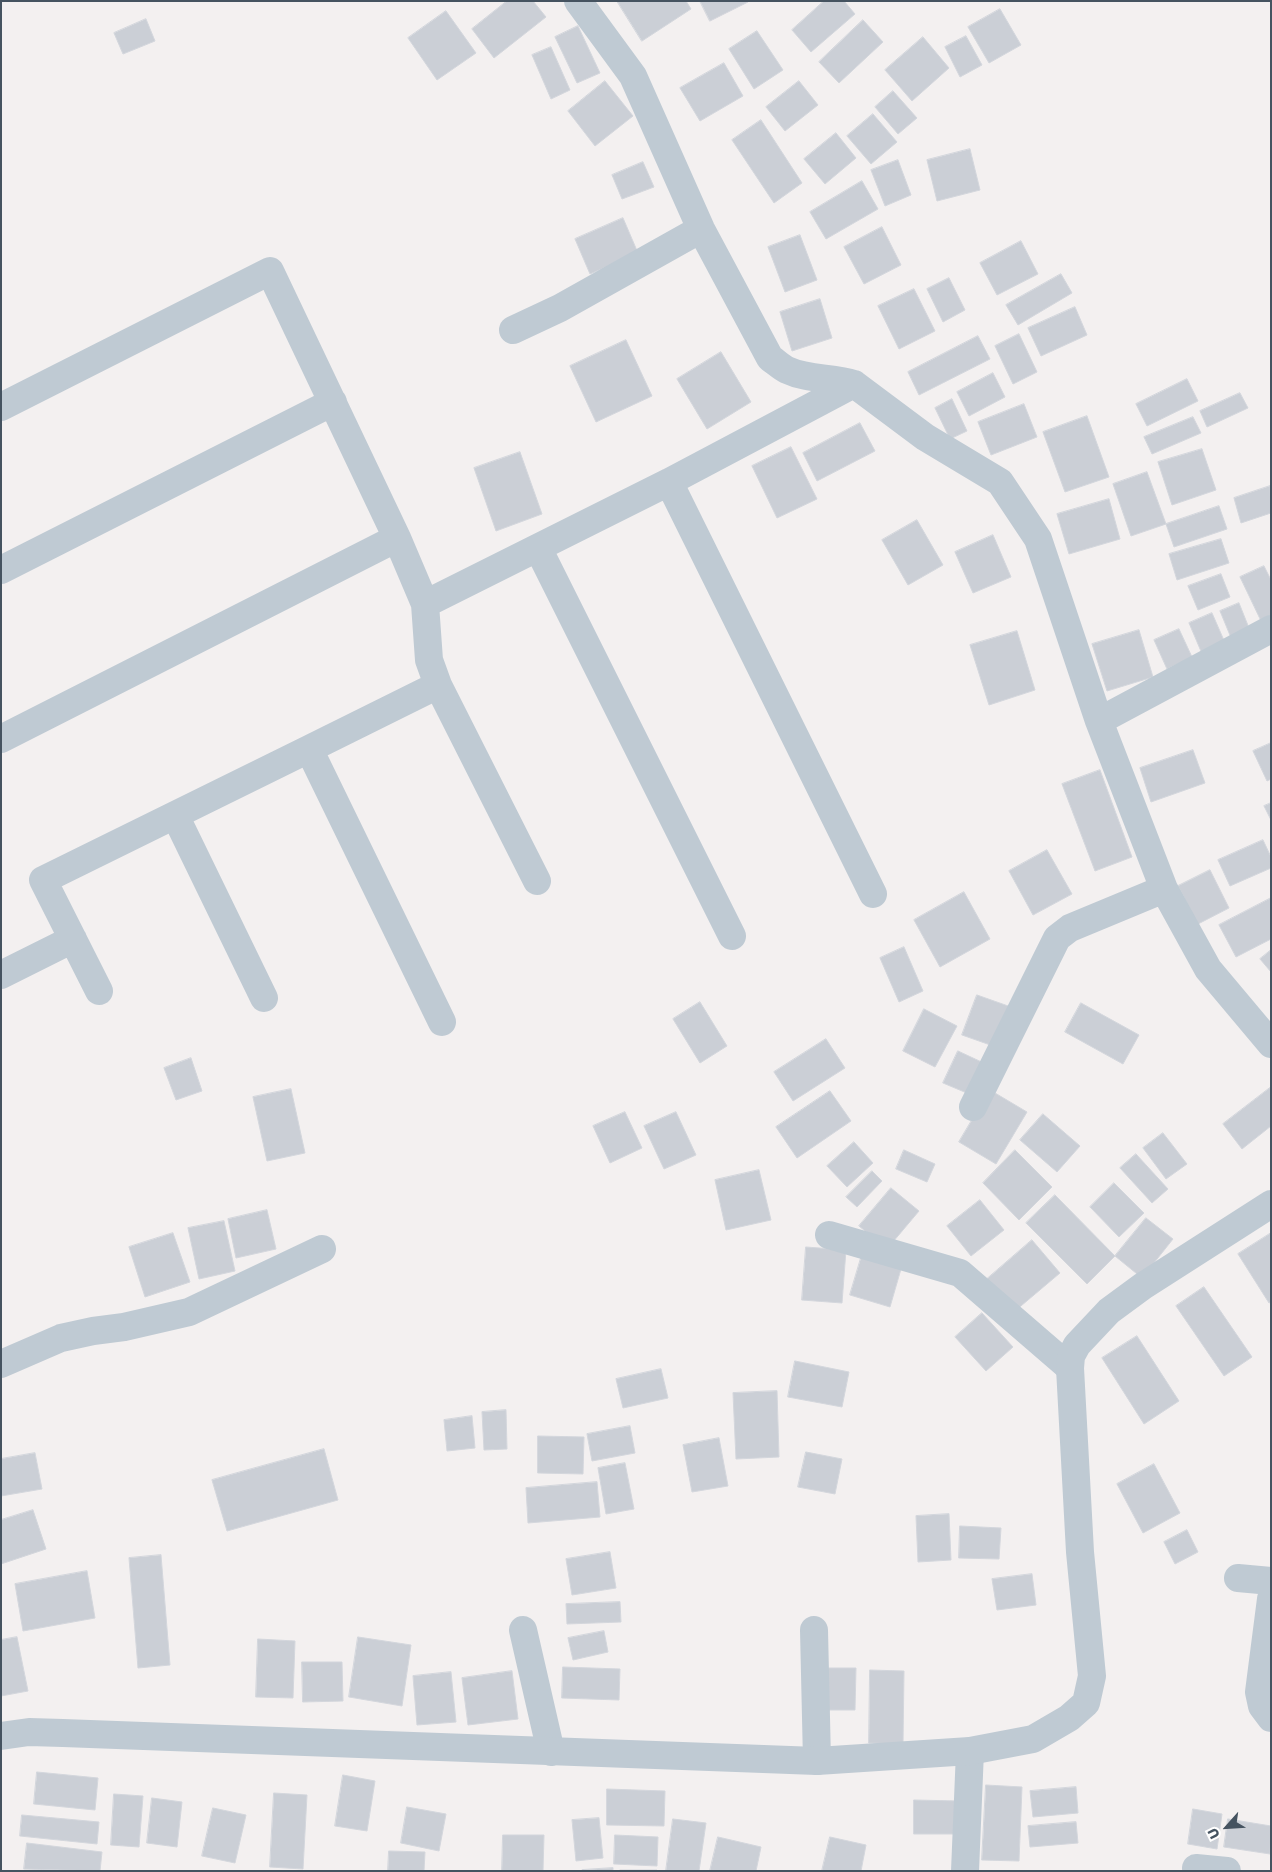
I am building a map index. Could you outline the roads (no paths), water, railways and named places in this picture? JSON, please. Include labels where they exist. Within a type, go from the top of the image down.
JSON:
[{"type":"street","points":[[578,1],[633,76],[701,229],[770,358],[788,370],[813,377],[840,380],[854,384],[925,437],[1000,482],[1038,539],[1099,721],[1164,888],[1208,969],[1271,1044]]},
{"type":"street","points":[[513,330],[560,308],[701,229]]},
{"type":"street","points":[[1,407],[270,271],[334,402],[397,538],[425,604],[429,660],[438,685],[538,881]]},
{"type":"street","points":[[425,604],[669,482],[854,384]]},
{"type":"street","points":[[1,570],[334,402]]},
{"type":"street","points":[[669,482],[873,894]]},
{"type":"street","points":[[1,739],[397,538]]},
{"type":"street","points":[[538,548],[732,936]]},
{"type":"street","points":[[1099,721],[1271,629]]},
{"type":"street","points":[[100,991],[43,880],[438,685]]},
{"type":"street","points":[[309,748],[442,1022]]},
{"type":"street","points":[[175,815],[264,998]]},
{"type":"street","points":[[973,1107],[1057,938],[1070,928],[1164,888]]},
{"type":"street","points":[[1,975],[73,939]]},
{"type":"street","points":[[1,1736],[29,1732],[63,1733],[817,1761],[970,1751],[1033,1739],[1069,1718],[1086,1703],[1092,1676],[1080,1552],[1070,1368],[1071,1356],[1077,1345],[1109,1311],[1142,1286],[1271,1204]]},
{"type":"street","points":[[830,1235],[960,1273],[1070,1368]]},
{"type":"street","points":[[1,1364],[62,1338],[93,1330],[124,1327],[189,1312],[322,1250]]},
{"type":"street","points":[[1238,1578],[1271,1581]]},
{"type":"street","points":[[1271,1599],[1259,1692],[1262,1706],[1271,1718]]},
{"type":"street","points":[[523,1630],[551,1752]]},
{"type":"street","points":[[814,1630],[817,1761]]},
{"type":"street","points":[[965,1871],[970,1751]]},
{"type":"street","points":[[1196,1868],[1227,1871]]}]
